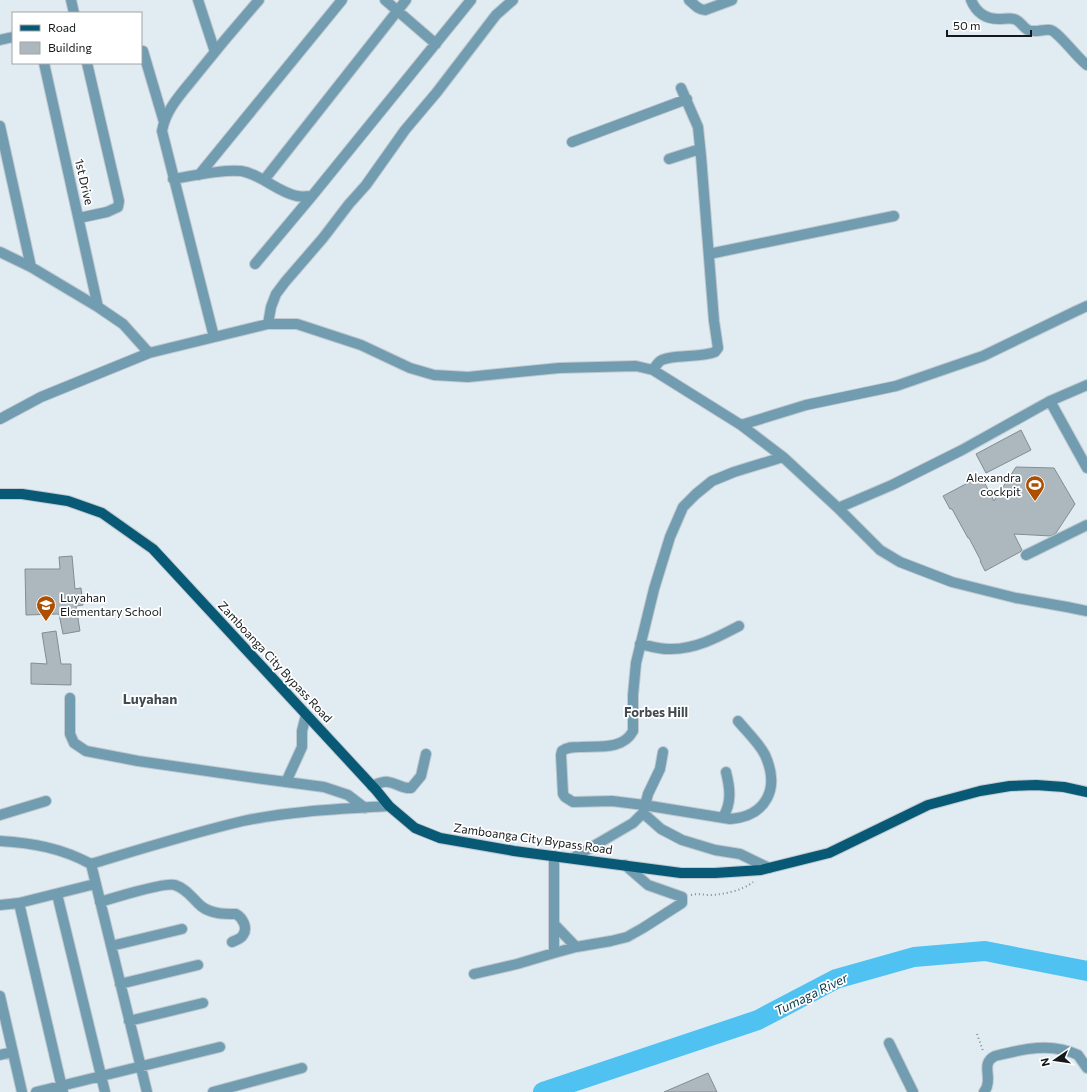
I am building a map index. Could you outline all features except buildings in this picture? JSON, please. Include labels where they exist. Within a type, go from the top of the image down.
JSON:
[{"type":"main road","name":"Zamboanga City Bypass Road","points":[[0,494],[22,494],[68,500],[102,514],[153,549],[389,806],[415,828],[440,838],[514,851],[681,873],[715,873],[765,869],[829,853],[928,805],[980,791],[1010,786],[1036,785],[1064,787],[1087,792]]},
{"type":"street","points":[[71,0],[74,12]]},
{"type":"street","points":[[198,0],[215,52]]},
{"type":"street","points":[[214,337],[162,131],[170,108],[259,0]]},
{"type":"street","points":[[199,175],[342,0]]},
{"type":"street","points":[[385,0],[436,44]]},
{"type":"street","points":[[264,180],[406,0]]},
{"type":"street","points":[[255,264],[471,0]]},
{"type":"street","points":[[268,324],[271,307],[276,294],[285,282],[366,185],[405,130],[437,92],[496,15],[513,0]]},
{"type":"street","points":[[690,0],[697,7],[705,10],[732,0]]},
{"type":"street","points":[[971,0],[974,8],[979,13],[994,19],[1014,19],[1020,22],[1026,30],[1046,30],[1054,32],[1087,65]]},
{"type":"street","points":[[0,40],[12,37]]},
{"type":"street","points":[[143,51],[164,122]]},
{"type":"street","name":"1st Drive","points":[[44,64],[98,307]]},
{"type":"street","points":[[79,218],[112,210],[118,207],[119,201],[87,64]]},
{"type":"street","points":[[654,370],[659,361],[666,358],[708,355],[717,350],[718,340],[714,321],[698,127],[681,88]]},
{"type":"street","points":[[572,142],[687,100]]},
{"type":"street","points":[[0,126],[31,267]]},
{"type":"street","points":[[669,159],[700,149]]},
{"type":"street","points":[[173,179],[218,172],[241,171],[264,180],[292,195],[312,196]]},
{"type":"street","points":[[708,254],[894,216]]},
{"type":"street","points":[[0,252],[31,267],[98,307],[123,324],[150,352]]},
{"type":"street","points":[[742,425],[806,405],[896,386],[983,356],[1087,306]]},
{"type":"street","points":[[0,418],[41,396],[150,352],[268,324],[297,324],[361,345],[410,368],[434,375],[468,377],[559,368],[636,366],[654,370],[742,425],[782,457],[838,508],[880,550],[900,562],[952,582],[1016,598],[1067,606],[1087,611]]},
{"type":"street","points":[[838,508],[962,450],[1050,401],[1087,385]]},
{"type":"street","points":[[1050,401],[1087,468]]},
{"type":"street","points":[[738,722],[754,739],[764,755],[769,770],[771,784],[765,803],[754,812],[740,818],[730,819],[644,809],[612,801],[573,802],[565,797],[562,789],[561,756],[565,749],[571,747],[612,746],[624,742],[631,736],[633,731],[633,695],[636,663],[640,644],[654,589],[670,537],[683,507],[712,481],[734,472],[782,457]]},
{"type":"street","points":[[1026,554],[1087,525]]},
{"type":"street","points":[[640,644],[670,650],[688,647],[702,644],[739,626]]},
{"type":"street","points":[[70,698],[70,734],[74,743],[86,751],[138,761],[324,787],[348,796],[366,808]]},
{"type":"street","points":[[286,782],[302,747],[302,731],[306,715]]},
{"type":"street","points":[[573,858],[633,823],[644,809],[660,769],[662,752]]},
{"type":"street","points":[[372,786],[383,782],[389,782],[405,788],[411,788],[421,776],[426,754]]},
{"type":"street","points":[[723,817],[728,810],[729,805],[730,788],[726,772]]},
{"type":"street","points":[[0,815],[46,801]]},
{"type":"street","points":[[0,841],[23,842],[49,847],[91,864],[244,821],[292,814],[389,806]]},
{"type":"street","points":[[644,809],[661,828],[682,840],[715,850],[740,854],[765,869]]},
{"type":"street","points":[[554,856],[554,953]]},
{"type":"street","points":[[91,864],[147,1092]]},
{"type":"street","points":[[474,974],[517,964],[576,947],[627,937],[682,903],[682,897],[648,885],[625,865]]},
{"type":"street","points":[[0,906],[19,903],[95,884]]},
{"type":"street","points":[[100,902],[152,888],[174,885],[190,893],[202,906],[213,912],[236,914],[239,916],[243,922],[245,930],[242,936],[232,942]]},
{"type":"street","points":[[57,894],[105,1092]]},
{"type":"street","points":[[19,903],[62,1089]]},
{"type":"street","points":[[554,924],[576,947]]},
{"type":"street","points":[[110,946],[182,929]]},
{"type":"street","points":[[120,984],[198,965]]},
{"type":"street","points":[[0,996],[22,1092]]},
{"type":"street","points":[[129,1021],[203,1003]]},
{"type":"street","points":[[889,1043],[913,1092]]},
{"type":"street","points":[[36,1092],[62,1089],[100,1076],[220,1047]]},
{"type":"street","points":[[984,1092],[988,1086],[987,1062],[991,1058],[1028,1048],[1054,1048],[1074,1053],[1078,1055],[1087,1068]]},
{"type":"street","points":[[0,1055],[13,1052]]},
{"type":"street","points":[[212,1092],[302,1068]]},
{"type":"path","points":[[682,897],[696,894],[710,895],[743,889],[752,883],[765,869]]},
{"type":"path","points":[[977,1034],[987,1062]]},
{"type":"waterway","name":"Tumaga River","points":[[543,1092],[758,1020],[836,979],[914,957],[985,951],[1087,971]]},
{"type":"place","name":"Alexandra cockpit","points":[[1035,502]]},
{"type":"place","name":"Luyahan Elementary School","points":[[46,622]]},
{"type":"district","name":"Luyahan","points":[[150,699]]},
{"type":"district","name":"Forbes Hill","points":[[656,712]]}]
